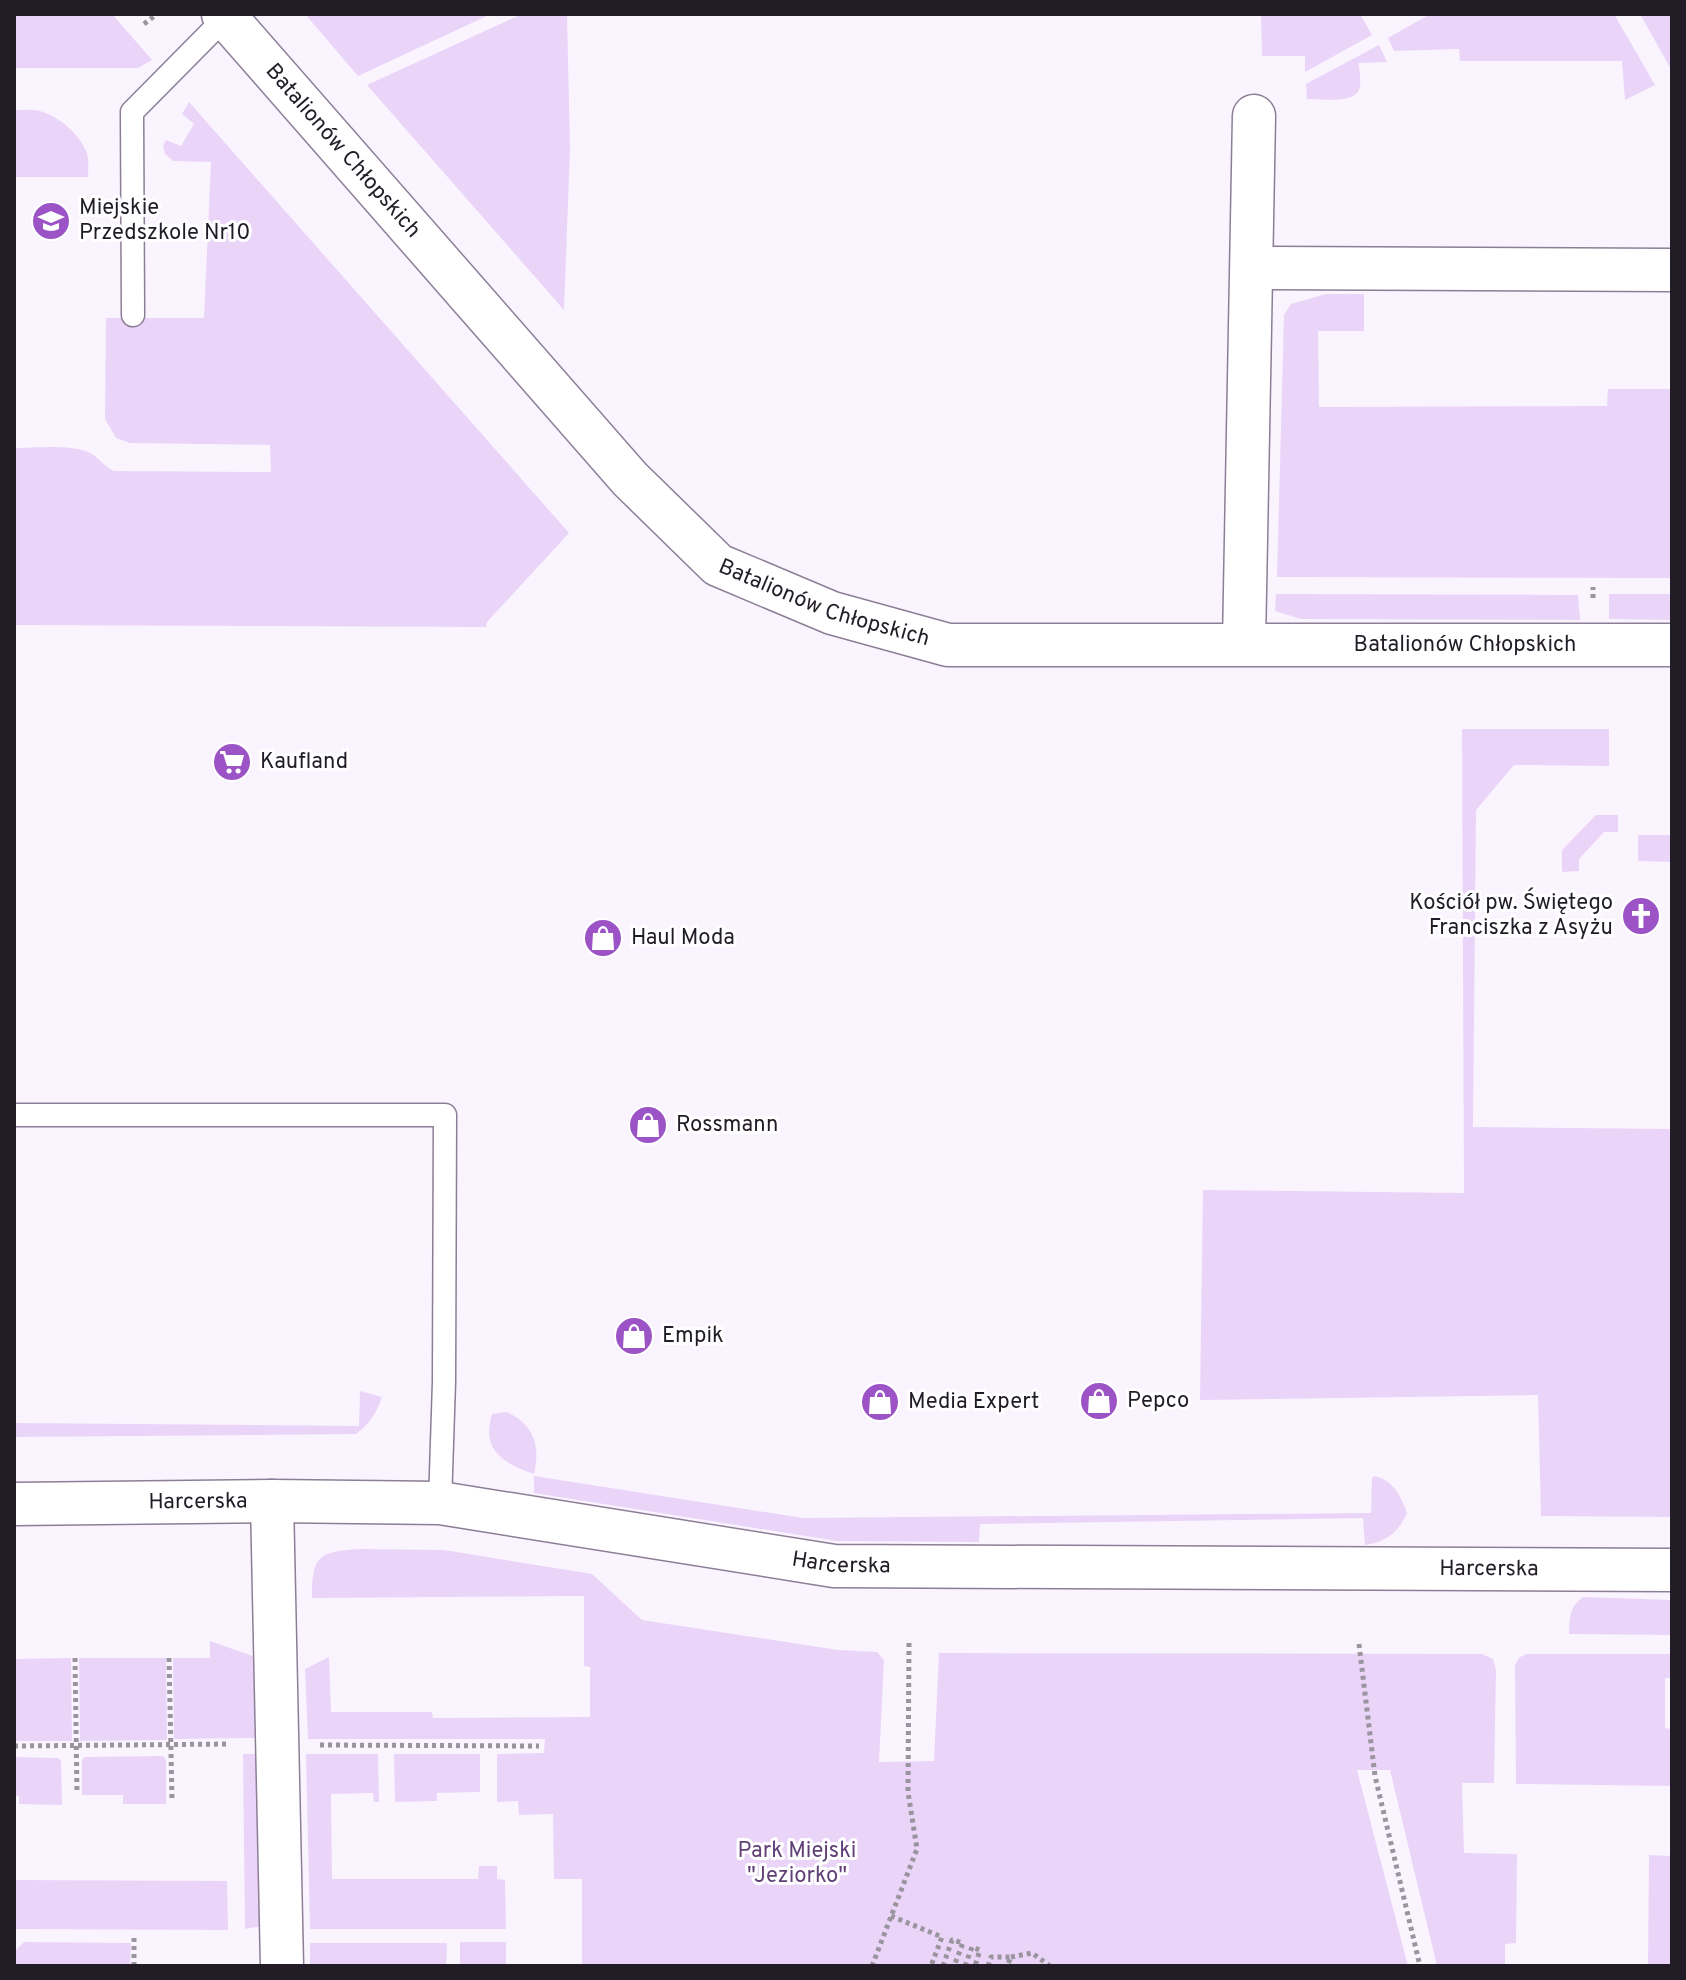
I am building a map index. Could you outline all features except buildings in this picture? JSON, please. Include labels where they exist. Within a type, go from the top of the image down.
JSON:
[{"type":"street","name":"Batalionów Chłopskich","points":[[224,16],[630,479],[718,565],[832,613],[948,645],[1672,645]]},
{"type":"street","points":[[1244,644],[1254,116]]},
{"type":"street","points":[[1252,268],[1672,270]]},
{"type":"street","points":[[272,1501],[282,1966]]},
{"type":"street","name":"Harcerska","points":[[14,1504],[440,1503],[834,1566],[1672,1570]]},
{"type":"lane","points":[[133,315],[132,112],[224,16]]},
{"type":"lane","points":[[14,1115],[445,1115],[444,1382],[440,1503]]},
{"type":"path","points":[[144,24],[157,14]]},
{"type":"path","points":[[872,1966],[917,1849],[908,1792],[909,1642]]},
{"type":"path","points":[[1359,1644],[1375,1776],[1420,1966]]},
{"type":"path","points":[[75,1658],[77,1794]]},
{"type":"path","points":[[169,1658],[172,1799]]},
{"type":"path","points":[[891,1916],[942,1937],[931,1966]]},
{"type":"path","points":[[134,1936],[134,1966]]},
{"type":"path","points":[[943,1966],[952,1940],[963,1943],[954,1966]]},
{"type":"path","points":[[965,1966],[972,1947],[980,1950],[975,1966]]},
{"type":"path","points":[[988,1966],[991,1957],[1032,1953],[1050,1966]]},
{"type":"path","points":[[1007,1966],[1011,1957]]},
{"type":"green space","points":[[14,14],[112,14],[152,60],[138,68],[14,68]]},
{"type":"green space","points":[[305,14],[491,14],[358,76]]},
{"type":"green space","points":[[522,14],[567,14],[570,148],[564,310],[367,85]]},
{"type":"green space","points":[[1261,14],[1360,14],[1372,35],[1305,72],[1305,56],[1262,56]]},
{"type":"green space","points":[[1430,14],[1614,14],[1655,85],[1625,100],[1622,61],[1460,61],[1459,49],[1394,51],[1388,38]]},
{"type":"green space","points":[[1640,14],[1672,14],[1672,71]]},
{"type":"green space","points":[[1379,45],[1387,62],[1359,63],[1360,84],[1355,94],[1335,100],[1307,99],[1306,84]]},
{"type":"green space","points":[[189,102],[569,533],[487,622],[486,627],[14,625],[14,448],[62,447],[80,450],[92,454],[114,471],[271,472],[270,445],[130,443],[116,438],[105,419],[106,318],[204,318],[211,162],[173,161],[165,154],[163,146],[166,140],[181,146],[194,124],[182,114]]},
{"type":"green space","points":[[14,110],[40,111],[70,129],[86,150],[88,177],[14,177]]},
{"type":"green space","points":[[1326,294],[1364,294],[1364,331],[1318,331],[1319,407],[1607,406],[1608,389],[1672,389],[1672,578],[1277,577],[1284,315],[1291,304]]},
{"type":"green space","points":[[1276,594],[1578,595],[1580,620],[1301,619],[1275,611]]},
{"type":"green space","points":[[1609,594],[1672,594],[1672,620],[1609,619]]},
{"type":"green space","points":[[1462,729],[1609,729],[1609,766],[1514,765],[1476,810],[1473,1127],[1672,1129],[1672,1517],[1541,1516],[1538,1395],[1200,1400],[1203,1190],[1464,1193]]},
{"type":"green space","points":[[1596,815],[1618,815],[1618,832],[1604,832],[1579,859],[1579,871],[1562,872],[1562,850]]},
{"type":"green space","points":[[1638,835],[1672,835],[1672,862],[1638,861]]},
{"type":"green space","points":[[360,1391],[382,1397],[372,1418],[356,1434],[14,1437],[14,1423],[359,1426]]},
{"type":"green space","points":[[506,1412],[523,1422],[533,1437],[536,1454],[534,1474],[504,1460],[492,1446],[489,1427],[492,1414]]},
{"type":"green space","points":[[534,1476],[803,1518],[1371,1513],[1372,1478],[1375,1476],[1396,1490],[1407,1513],[1390,1535],[1365,1545],[1363,1518],[980,1524],[979,1542],[837,1541],[534,1493]]},
{"type":"green space","name":"Park Miejski \"Jeziorko\"","points":[[359,1549],[444,1550],[592,1574],[642,1620],[838,1650],[877,1652],[884,1660],[879,1762],[934,1761],[939,1653],[1482,1654],[1493,1659],[1496,1670],[1494,1783],[1462,1783],[1464,1853],[1517,1854],[1516,1943],[1505,1944],[1505,1966],[1437,1966],[1390,1770],[1357,1770],[1408,1966],[582,1966],[582,1879],[554,1879],[553,1814],[519,1815],[518,1801],[497,1802],[497,1754],[544,1753],[545,1739],[308,1739],[305,1669],[329,1657],[331,1712],[432,1712],[433,1718],[590,1717],[590,1667],[584,1666],[584,1596],[312,1598],[314,1573],[320,1559],[334,1552]]},
{"type":"green space","points":[[1583,1597],[1672,1600],[1672,1635],[1569,1634],[1573,1609]]},
{"type":"green space","points":[[210,1641],[258,1658],[259,1738],[174,1739],[173,1658],[210,1658]]},
{"type":"green space","points":[[1527,1654],[1672,1654],[1672,1678],[1665,1678],[1665,1728],[1672,1729],[1672,1786],[1516,1784],[1515,1665],[1520,1657]]},
{"type":"green space","points":[[71,1658],[72,1741],[14,1741],[14,1659]]},
{"type":"green space","points":[[79,1658],[166,1658],[167,1740],[80,1741]]},
{"type":"green space","points":[[243,1754],[260,1754],[262,1926],[245,1929]]},
{"type":"green space","points":[[306,1754],[378,1754],[379,1802],[374,1802],[373,1793],[331,1794],[332,1879],[478,1879],[479,1866],[497,1866],[497,1879],[505,1880],[506,1929],[310,1929]]},
{"type":"green space","points":[[394,1754],[480,1754],[480,1792],[437,1793],[437,1801],[395,1802]]},
{"type":"green space","points":[[163,1756],[166,1760],[166,1804],[123,1804],[123,1795],[82,1795],[82,1760],[85,1757]]},
{"type":"green space","points":[[14,1757],[61,1760],[62,1805],[19,1804],[19,1796],[14,1795]]},
{"type":"green space","points":[[1649,1855],[1672,1856],[1672,1966],[1648,1966]]},
{"type":"green space","points":[[14,1880],[227,1881],[228,1930],[14,1929]]},
{"type":"green space","points":[[24,1942],[131,1943],[130,1966],[14,1966],[14,1952]]},
{"type":"green space","points":[[460,1942],[506,1942],[506,1966],[460,1966]]},
{"type":"green space","points":[[310,1943],[447,1943],[446,1966],[310,1966]]},
{"type":"place","name":"Miejskie Przedszkole Nr10","points":[[51,221]]},
{"type":"place","name":"Kaufland","points":[[232,762]]},
{"type":"place","name":"Kościół pw. Świętego Franciszka z Asyżu","points":[[1641,916]]},
{"type":"place","name":"Haul Moda","points":[[603,938]]},
{"type":"place","name":"Rossmann","points":[[648,1125]]},
{"type":"place","name":"Empik","points":[[634,1336]]},
{"type":"place","name":"Pepco","points":[[1099,1401]]},
{"type":"place","name":"Media Expert","points":[[880,1402]]}]
